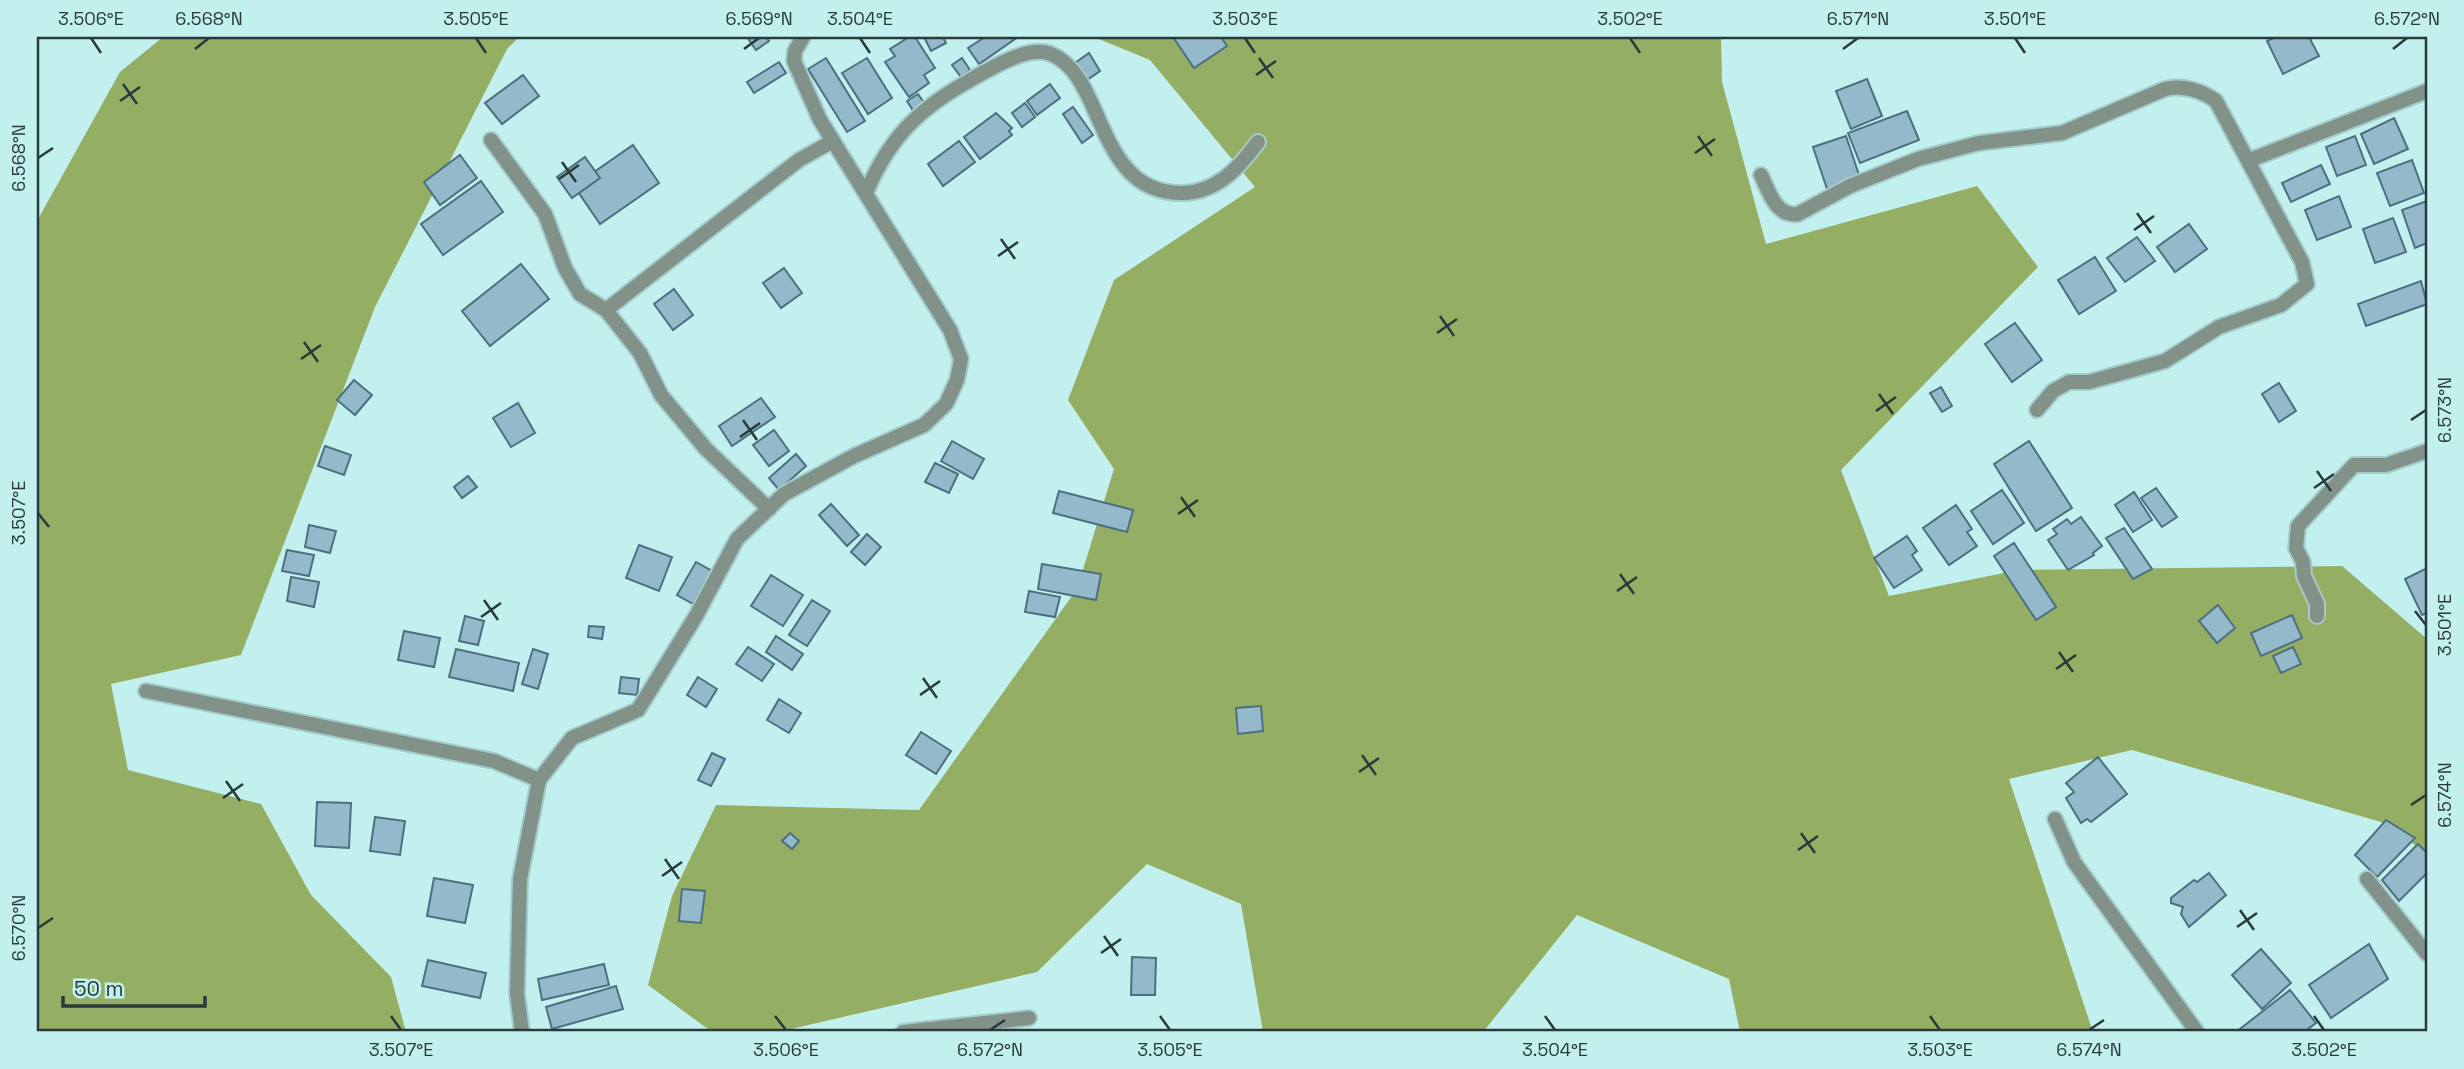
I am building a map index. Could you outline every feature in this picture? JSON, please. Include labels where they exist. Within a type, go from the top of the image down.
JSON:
[{"type":"street","points":[[523,1032],[517,994],[520,879],[539,780],[572,738],[638,710],[696,616],[737,539],[784,494],[853,456],[924,425],[946,404],[957,380],[961,359],[950,330],[833,141],[797,72],[795,51],[803,37]]},
{"type":"street","points":[[866,193],[881,158],[911,121],[945,94],[1003,61],[1042,51],[1069,67],[1121,161],[1134,177],[1147,186],[1177,193],[1205,190],[1230,174],[1258,142]]},
{"type":"street","points":[[1761,175],[1780,209],[1789,215],[1798,214],[1850,186],[1918,159],[1979,143],[2062,133],[2175,87],[2205,93],[2216,100],[2250,160],[2273,212],[2302,262],[2307,284],[2281,305],[2219,327],[2165,361],[2089,382],[2069,382],[2053,391],[2037,410]]},
{"type":"street","points":[[2250,160],[2427,91]]},
{"type":"street","points":[[491,140],[545,214],[565,268],[580,294],[606,310],[640,353],[661,395],[706,449],[769,509]]},
{"type":"street","points":[[606,310],[799,160],[833,141]]},
{"type":"street","points":[[2317,616],[2317,604],[2304,576],[2303,562],[2296,548],[2298,526],[2354,465],[2386,464],[2427,451]]},
{"type":"street","points":[[146,691],[494,761],[539,780]]},
{"type":"street","points":[[2055,819],[2074,862],[2197,1032]]},
{"type":"street","points":[[2367,879],[2427,954]]},
{"type":"street","points":[[903,1032],[1030,1018]]},
{"type":"green space","points":[[163,37],[519,37],[507,49],[375,307],[241,655],[111,684],[128,770],[261,804],[311,895],[391,977],[406,1032],[37,1032],[37,221],[120,72]]},
{"type":"green space","points":[[1094,37],[1721,37],[1722,82],[1766,244],[1977,186],[2038,267],[1841,470],[1889,596],[2019,570],[2342,566],[2427,639],[2427,853],[2381,822],[2132,750],[2009,779],[2093,1032],[1740,1032],[1729,979],[1577,915],[1483,1032],[1263,1032],[1241,904],[1147,864],[1037,972],[778,1032],[712,1032],[648,985],[672,896],[716,805],[919,810],[1077,589],[1114,469],[1068,400],[1114,280],[1255,187],[1150,60]]},
{"type":"building","points":[[747,37],[766,37],[769,41],[756,50]]},
{"type":"building","points":[[909,37],[915,37],[935,68],[924,75],[929,83],[909,97],[885,62],[895,56],[890,49]]},
{"type":"building","points":[[924,37],[943,37],[946,43],[931,51]]},
{"type":"building","points":[[985,37],[1015,39],[979,64],[968,48]]},
{"type":"building","points":[[1173,37],[1221,37],[1227,46],[1194,68]]},
{"type":"building","points":[[2275,37],[2309,37],[2319,56],[2283,74],[2267,41]]},
{"type":"building","points":[[1089,53],[1100,71],[1087,80],[1075,63]]},
{"type":"building","points":[[826,58],[865,121],[847,132],[808,69]]},
{"type":"building","points":[[867,58],[892,98],[868,114],[842,73]]},
{"type":"building","points":[[962,58],[970,70],[961,77],[952,65]]},
{"type":"building","points":[[779,62],[786,73],[754,93],[747,82]]},
{"type":"building","points":[[523,75],[539,96],[502,124],[485,103]]},
{"type":"building","points":[[1867,79],[1882,116],[1851,129],[1836,91]]},
{"type":"building","points":[[1050,84],[1060,98],[1037,115],[1027,101]]},
{"type":"building","points":[[918,94],[925,104],[914,112],[907,101]]},
{"type":"building","points":[[1025,103],[1035,117],[1022,127],[1012,113]]},
{"type":"building","points":[[1073,107],[1093,135],[1082,143],[1063,114]]},
{"type":"building","points":[[1907,111],[1919,140],[1860,163],[1848,133]]},
{"type":"building","points":[[996,113],[1012,128],[1009,131],[1012,135],[980,159],[964,137]]},
{"type":"building","points":[[2394,118],[2408,149],[2374,164],[2361,134]]},
{"type":"building","points":[[1846,136],[1860,178],[1827,189],[1813,147]]},
{"type":"building","points":[[2355,136],[2366,165],[2337,176],[2326,147]]},
{"type":"building","points":[[959,141],[975,162],[943,186],[928,164]]},
{"type":"building","points":[[633,145],[659,183],[600,224],[574,186]]},
{"type":"building","points":[[460,155],[477,178],[440,205],[424,182]]},
{"type":"building","points":[[585,157],[600,178],[572,198],[557,177]]},
{"type":"building","points":[[2412,160],[2424,193],[2390,206],[2377,173]]},
{"type":"building","points":[[2321,165],[2330,184],[2291,202],[2282,183]]},
{"type":"building","points":[[481,181],[503,212],[443,255],[421,224]]},
{"type":"building","points":[[2339,196],[2351,227],[2317,240],[2305,210]]},
{"type":"building","points":[[2427,201],[2427,243],[2415,248],[2402,210]]},
{"type":"building","points":[[2393,218],[2406,252],[2375,263],[2363,229]]},
{"type":"building","points":[[2189,224],[2207,249],[2175,272],[2157,247]]},
{"type":"building","points":[[2137,237],[2155,261],[2125,282],[2107,258]]},
{"type":"building","points":[[2095,257],[2116,291],[2079,314],[2058,280]]},
{"type":"building","points":[[521,264],[549,299],[490,346],[462,311]]},
{"type":"building","points":[[784,268],[802,293],[781,308],[763,283]]},
{"type":"building","points":[[2421,281],[2427,304],[2366,326],[2358,304]]},
{"type":"building","points":[[674,289],[693,315],[673,330],[654,304]]},
{"type":"building","points":[[2015,323],[2042,360],[2012,382],[1985,344]]},
{"type":"building","points":[[354,380],[372,395],[355,415],[337,400]]},
{"type":"building","points":[[2279,383],[2296,411],[2279,422],[2262,394]]},
{"type":"building","points":[[1941,387],[1952,406],[1942,412],[1930,393]]},
{"type":"building","points":[[761,398],[775,417],[732,446],[719,426]]},
{"type":"building","points":[[518,403],[535,433],[511,447],[493,418]]},
{"type":"building","points":[[774,430],[789,451],[769,466],[753,445]]},
{"type":"building","points":[[952,441],[984,459],[973,479],[941,461]]},
{"type":"building","points":[[2029,441],[2072,508],[2036,531],[1994,464]]},
{"type":"building","points":[[325,446],[351,455],[344,475],[318,466]]},
{"type":"building","points":[[796,454],[806,466],[779,490],[769,478]]},
{"type":"building","points":[[935,463],[958,474],[949,493],[925,482]]},
{"type":"building","points":[[468,476],[477,487],[462,498],[454,487]]},
{"type":"building","points":[[2156,488],[2177,517],[2162,527],[2141,498]]},
{"type":"building","points":[[2002,490],[2024,523],[1993,544],[1971,511]]},
{"type":"building","points":[[1059,491],[1133,510],[1127,532],[1053,513]]},
{"type":"building","points":[[2134,492],[2152,520],[2133,532],[2115,505]]},
{"type":"building","points":[[831,504],[859,535],[847,546],[819,515]]},
{"type":"building","points":[[1956,505],[1972,529],[1967,532],[1977,546],[1949,565],[1923,528]]},
{"type":"building","points":[[2081,517],[2102,546],[2094,555],[2068,570],[2048,540],[2057,534],[2053,529],[2067,519],[2071,524]]},
{"type":"building","points":[[309,525],[336,531],[330,553],[305,547]]},
{"type":"building","points":[[2124,528],[2152,569],[2133,579],[2106,538]]},
{"type":"building","points":[[867,534],[881,547],[865,565],[851,552]]},
{"type":"building","points":[[1907,536],[1917,551],[1912,555],[1922,570],[1894,588],[1874,558]]},
{"type":"building","points":[[2014,543],[2056,607],[2036,620],[1994,556]]},
{"type":"building","points":[[639,545],[672,557],[659,591],[626,578]]},
{"type":"building","points":[[287,550],[314,555],[309,576],[282,571]]},
{"type":"building","points":[[696,562],[712,571],[693,604],[677,595]]},
{"type":"building","points":[[1042,564],[1101,574],[1096,600],[1038,589]]},
{"type":"building","points":[[2427,568],[2427,613],[2422,615],[2405,579]]},
{"type":"building","points":[[771,575],[803,595],[783,626],[751,606]]},
{"type":"building","points":[[291,577],[319,582],[314,607],[287,601]]},
{"type":"building","points":[[1029,591],[1060,597],[1055,617],[1025,612]]},
{"type":"building","points":[[812,600],[830,611],[807,646],[789,635]]},
{"type":"building","points":[[2218,605],[2235,628],[2217,643],[2199,621]]},
{"type":"building","points":[[2292,615],[2302,638],[2261,656],[2251,633]]},
{"type":"building","points":[[465,616],[484,621],[478,645],[459,641]]},
{"type":"building","points":[[589,626],[604,627],[602,639],[588,637]]},
{"type":"building","points":[[404,631],[440,638],[434,667],[398,660]]},
{"type":"building","points":[[776,636],[803,654],[792,670],[766,652]]},
{"type":"building","points":[[748,647],[774,664],[762,681],[736,664]]},
{"type":"building","points":[[2293,647],[2301,664],[2281,673],[2273,656]]},
{"type":"building","points":[[456,649],[519,663],[513,691],[449,677]]},
{"type":"building","points":[[533,649],[548,654],[538,689],[522,684]]},
{"type":"building","points":[[621,677],[639,679],[637,695],[619,693]]},
{"type":"building","points":[[698,677],[717,689],[706,707],[687,695]]},
{"type":"building","points":[[779,699],[801,713],[789,733],[767,720]]},
{"type":"building","points":[[1261,706],[1263,731],[1238,734],[1236,708]]},
{"type":"building","points":[[921,732],[951,751],[936,774],[906,755]]},
{"type":"building","points":[[712,753],[725,759],[711,786],[698,780]]},
{"type":"building","points":[[2098,757],[2127,794],[2091,822],[2087,819],[2081,823],[2066,798],[2074,792],[2066,783]]},
{"type":"building","points":[[317,802],[351,803],[349,848],[315,846]]},
{"type":"building","points":[[375,817],[405,821],[400,855],[370,851]]},
{"type":"building","points":[[2386,820],[2415,838],[2377,877],[2355,855]]},
{"type":"building","points":[[790,833],[799,841],[792,849],[782,841]]},
{"type":"building","points":[[2418,844],[2427,853],[2427,873],[2399,901],[2382,880]]},
{"type":"building","points":[[2209,873],[2226,895],[2189,927],[2181,914],[2183,907],[2171,903],[2171,898],[2194,880],[2197,882]]},
{"type":"building","points":[[434,878],[473,885],[465,923],[427,916]]},
{"type":"building","points":[[682,889],[705,891],[701,923],[679,921]]},
{"type":"building","points":[[2369,944],[2388,979],[2331,1018],[2309,985]]},
{"type":"building","points":[[2261,949],[2291,983],[2262,1009],[2232,975]]},
{"type":"building","points":[[1132,957],[1156,958],[1155,995],[1131,995]]},
{"type":"building","points":[[428,960],[486,973],[480,998],[422,986]]},
{"type":"building","points":[[604,964],[609,985],[542,1000],[538,979]]},
{"type":"building","points":[[616,986],[623,1009],[552,1029],[546,1007]]},
{"type":"building","points":[[2290,990],[2316,1023],[2304,1032],[2236,1032]]}]
